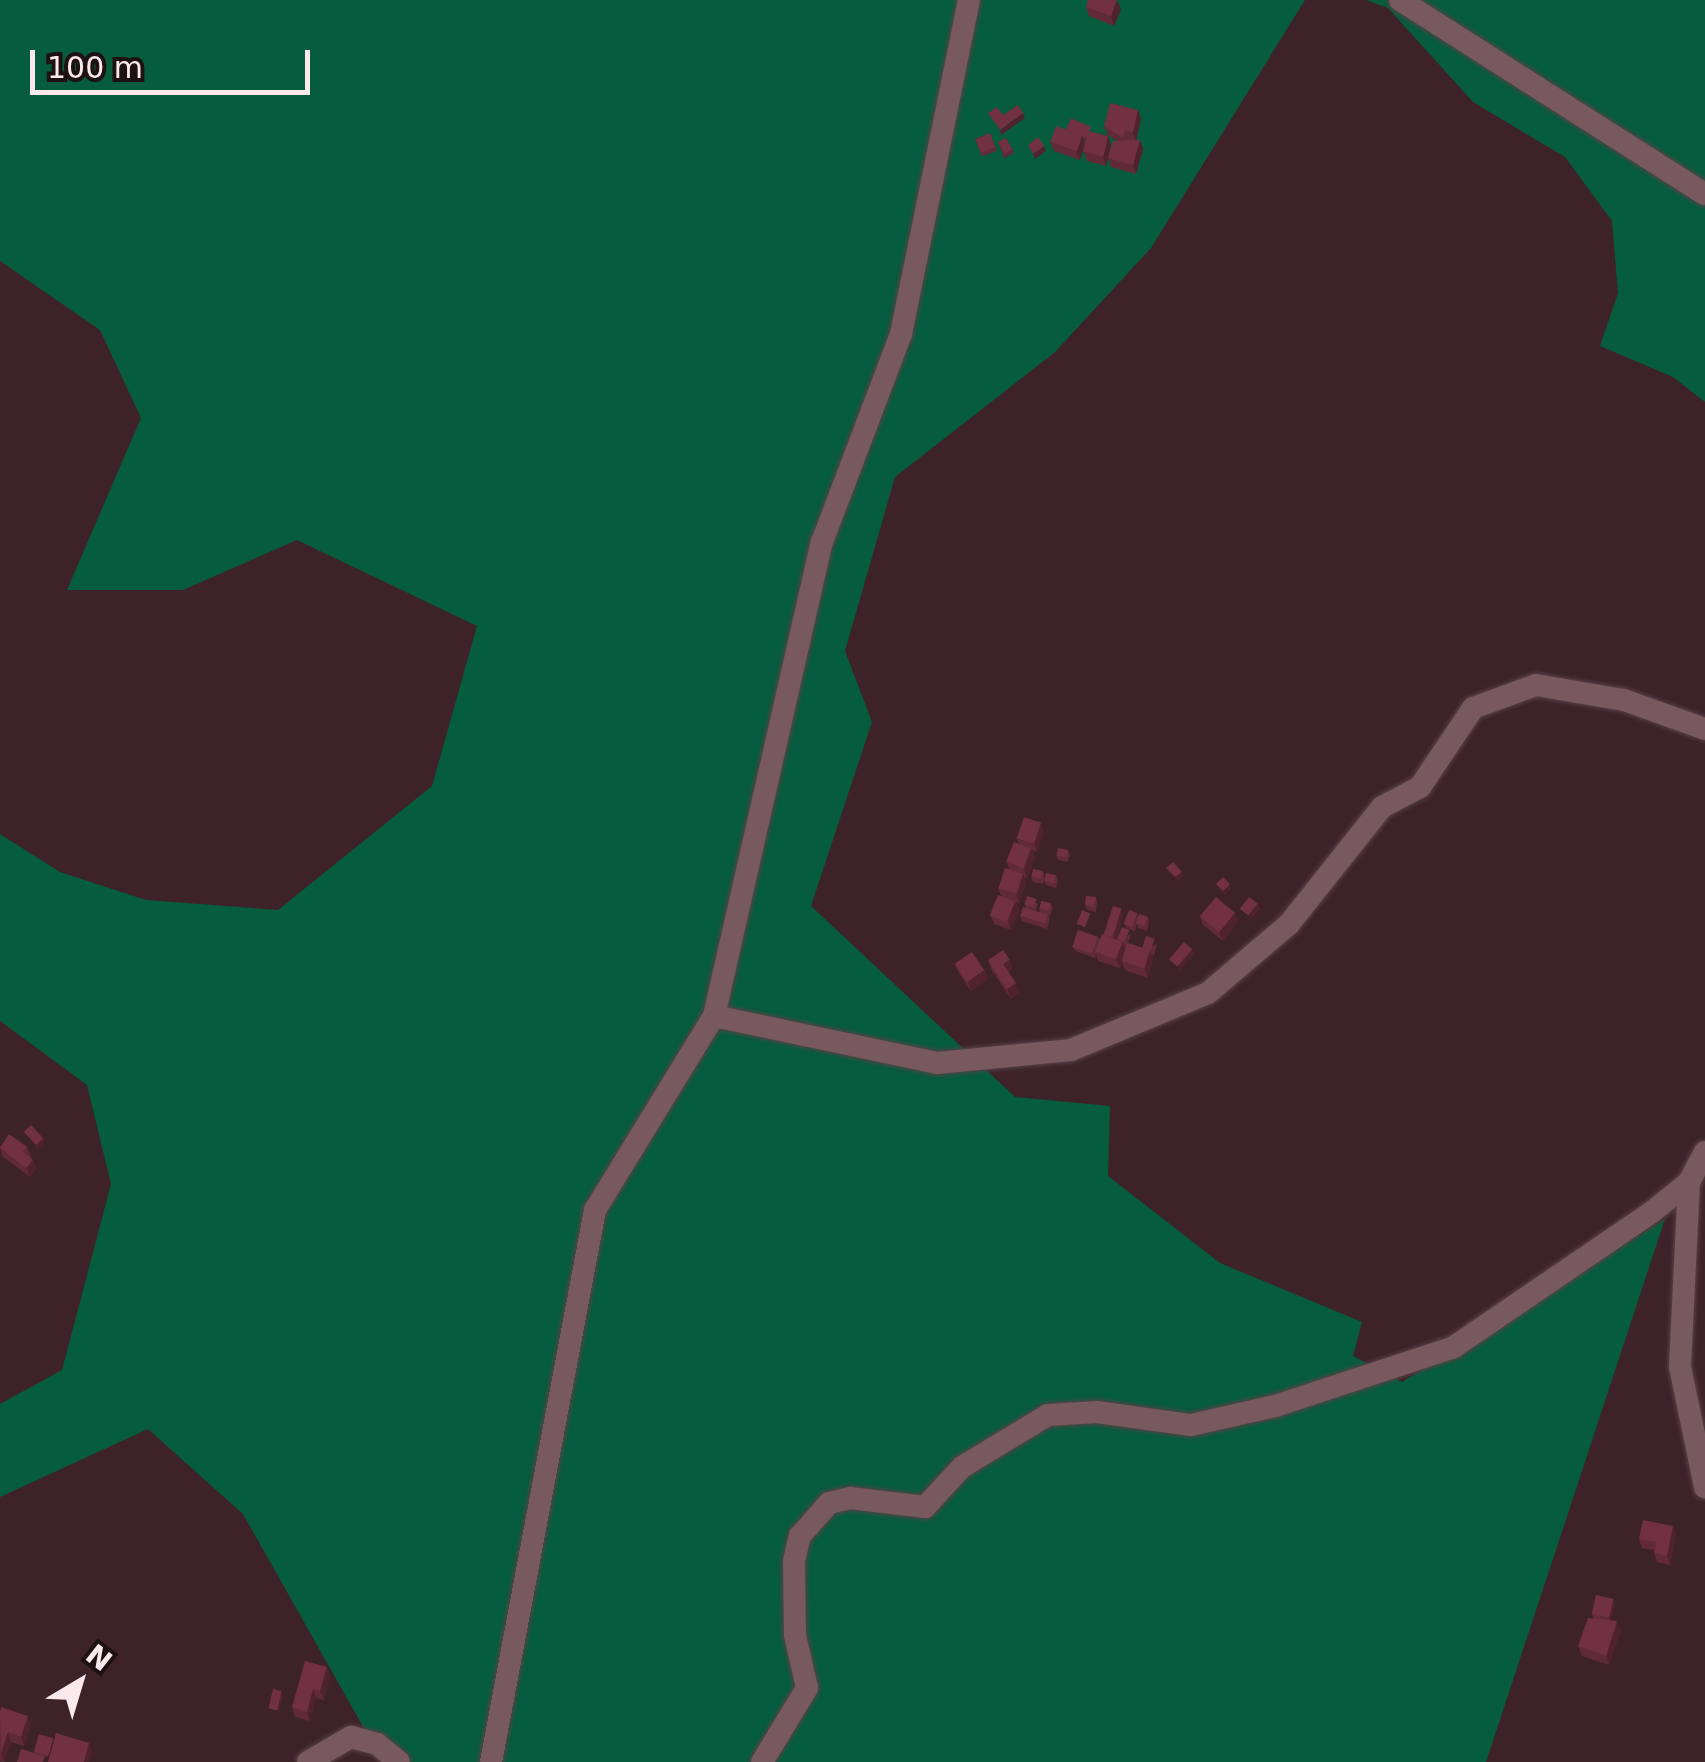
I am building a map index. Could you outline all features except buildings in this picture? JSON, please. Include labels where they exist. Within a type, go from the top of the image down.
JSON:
[{"type":"street","points":[[491,1762],[595,1210],[714,1016],[822,542],[901,334],[969,0]]},
{"type":"street","points":[[1400,0],[1705,194]]},
{"type":"street","points":[[714,1016],[938,1064],[1071,1050],[1222,981],[1289,924],[1382,808],[1420,787],[1474,708],[1536,685],[1624,700],[1705,729]]},
{"type":"street","points":[[1705,1152],[1689,1182],[1680,1367],[1705,1486]]},
{"type":"street","points":[[766,1760],[807,1688],[796,1635],[794,1560],[800,1536],[829,1503],[850,1498],[924,1507],[962,1466],[1048,1415],[1097,1412],[1191,1425],[1409,1365],[1454,1347],[1689,1182]]},
{"type":"street","points":[[308,1762],[351,1737],[378,1744],[399,1762]]},
{"type":"green space","points":[[0,0],[1305,0],[1151,248],[1055,352],[895,477],[845,651],[872,722],[811,906],[1015,1097],[1110,1106],[1108,1176],[1220,1263],[1362,1322],[1353,1356],[1402,1382],[1665,1219],[1486,1762],[383,1762],[243,1514],[148,1429],[0,1497],[0,1404],[62,1370],[111,1184],[87,1085],[0,1021],[0,834],[60,872],[146,900],[278,910],[432,786],[477,626],[297,540],[183,590],[67,590],[141,418],[100,330],[0,261]]},
{"type":"green space","points":[[1366,0],[1705,0],[1705,402],[1673,377],[1600,346],[1618,293],[1612,221],[1565,157],[1473,102],[1388,8]]}]
